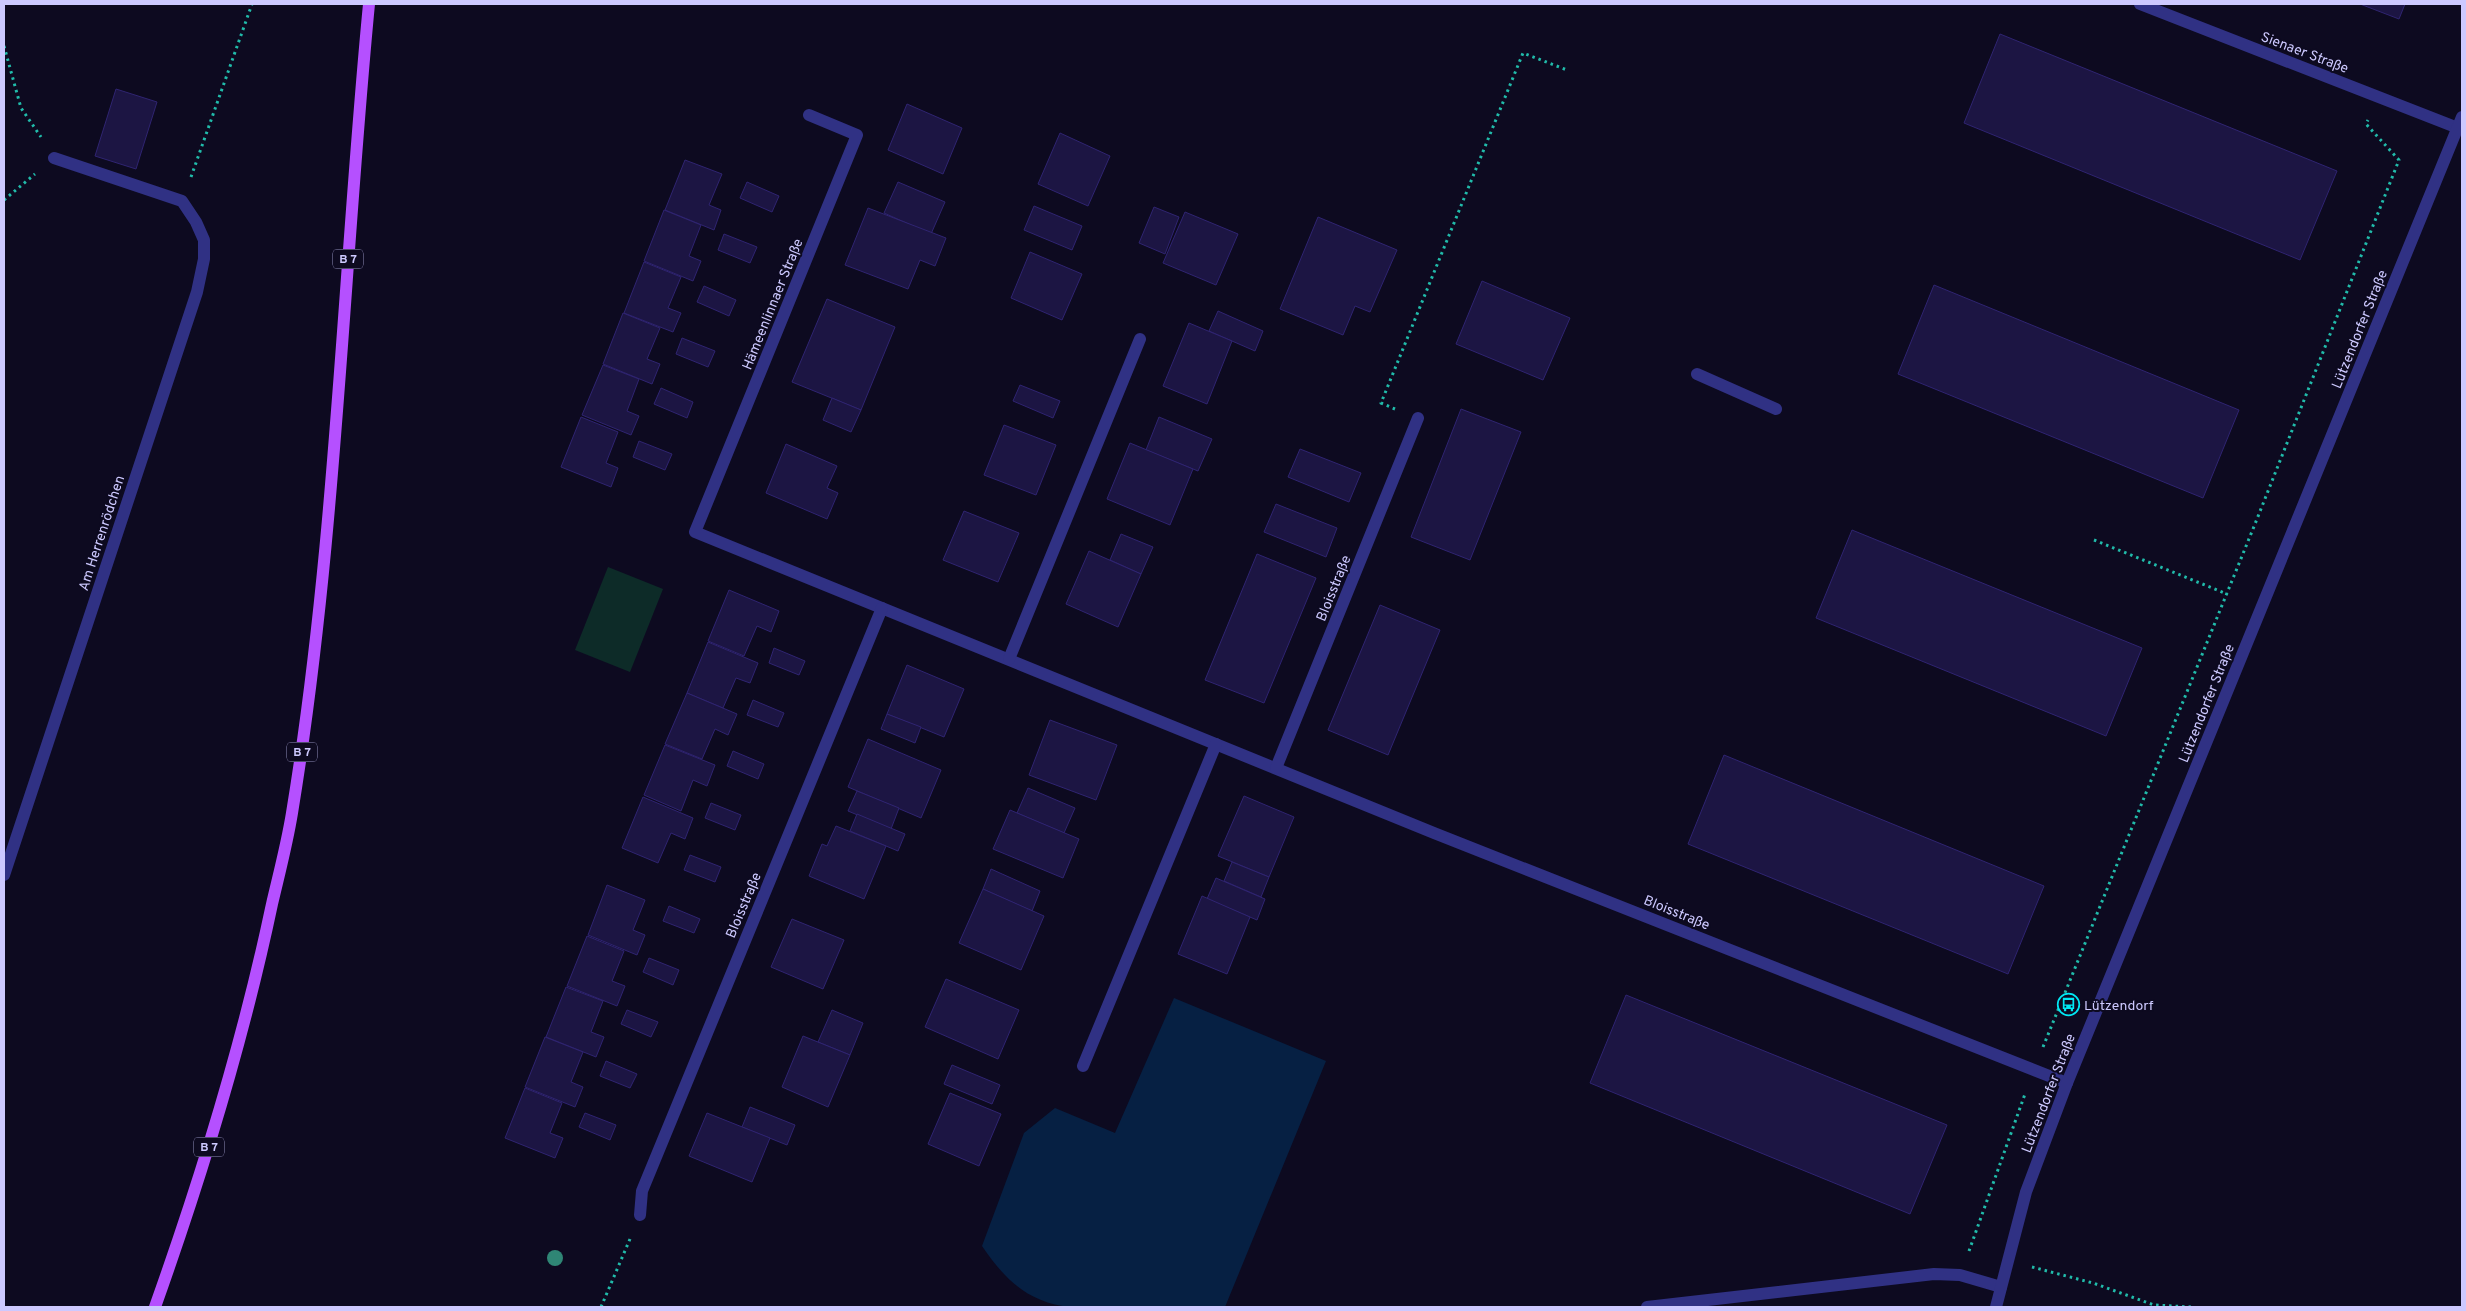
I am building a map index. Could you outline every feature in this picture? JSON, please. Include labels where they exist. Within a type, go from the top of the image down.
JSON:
[{"type":"main road","name":"B 7","points":[[155,1307],[226,1091],[255,985],[292,809],[317,633],[329,515],[360,99],[369,4]]},
{"type":"street","name":"Sienaer Straße","points":[[2140,4],[2376,96],[2460,123]]},
{"type":"street","name":"Hämeenlinnaer Straße","points":[[695,532],[857,135],[809,115]]},
{"type":"street","name":"Lützendorfer Straße","points":[[1996,1307],[2026,1192],[2067,1083],[2460,123]]},
{"type":"street","points":[[54,158],[182,201]]},
{"type":"street","name":"Am Herrenrödchen","points":[[4,875],[197,292],[204,259],[204,240],[196,222],[182,201]]},
{"type":"street","points":[[1009,659],[1140,339]]},
{"type":"street","points":[[1697,374],[1776,409]]},
{"type":"street","name":"Bloisstraße","points":[[1276,768],[1418,418]]},
{"type":"street","name":"Bloisstraße","points":[[695,532],[1216,744],[2067,1083]]},
{"type":"street","name":"Bloisstraße","points":[[640,1215],[642,1191],[882,608]]},
{"type":"street","points":[[1083,1066],[1216,744]]},
{"type":"street","points":[[1647,1307],[1934,1274],[1960,1275],[2001,1287]]},
{"type":"path","points":[[182,201],[222,94],[252,4]]},
{"type":"path","points":[[4,46],[21,108],[54,158],[4,200]]},
{"type":"path","points":[[1418,418],[1380,403],[1523,53],[1567,70]]},
{"type":"path","points":[[1960,1275],[2033,1070],[2227,594],[2399,160],[2366,124],[2376,96]]},
{"type":"path","points":[[2094,540],[2227,594]]},
{"type":"path","points":[[601,1307],[640,1215]]},
{"type":"path","points":[[2007,1261],[2092,1283],[2154,1304],[2191,1307]]},
{"type":"green space","points":[[608,567],[663,589],[630,672],[575,650]]},
{"type":"water","points":[[1174,998],[1326,1061],[1225,1307],[1071,1307],[1043,1301],[1019,1288],[1009,1279],[982,1246],[1024,1133],[1055,1108],[1115,1133]]},
{"type":"building","points":[[2360,4],[2405,4],[2399,19]]},
{"type":"building","points":[[2000,34],[2337,171],[2300,260],[1964,123]]},
{"type":"building","points":[[116,89],[157,102],[136,169],[95,156]]},
{"type":"building","points":[[907,104],[962,128],[943,174],[888,150]]},
{"type":"building","points":[[1060,133],[1110,156],[1088,206],[1038,184]]},
{"type":"building","points":[[685,160],[722,174],[709,205],[721,210],[714,230],[665,210]]},
{"type":"building","points":[[747,182],[779,196],[772,212],[740,198]]},
{"type":"building","points":[[898,182],[945,202],[931,234],[884,213]]},
{"type":"building","points":[[1034,206],[1082,226],[1072,250],[1024,230]]},
{"type":"building","points":[[1154,207],[1179,217],[1165,254],[1139,243]]},
{"type":"building","points":[[868,208],[946,238],[935,266],[920,260],[908,289],[845,265]]},
{"type":"building","points":[[664,210],[701,225],[689,256],[701,261],[693,281],[644,261]]},
{"type":"building","points":[[1185,212],[1238,234],[1216,285],[1163,263]]},
{"type":"building","points":[[1318,217],[1397,250],[1370,312],[1355,306],[1343,335],[1280,309]]},
{"type":"building","points":[[724,234],[757,247],[750,263],[718,250]]},
{"type":"building","points":[[1030,252],[1082,274],[1062,320],[1011,298]]},
{"type":"building","points":[[644,262],[681,277],[668,308],[681,313],[673,332],[624,313]]},
{"type":"building","points":[[1482,281],[1570,318],[1543,380],[1456,344]]},
{"type":"building","points":[[1934,285],[2239,410],[2203,498],[1898,374]]},
{"type":"building","points":[[704,286],[736,300],[729,316],[697,302]]},
{"type":"building","points":[[827,299],[895,327],[861,410],[792,382]]},
{"type":"building","points":[[1218,311],[1263,331],[1255,351],[1209,331]]},
{"type":"building","points":[[623,313],[660,328],[647,359],[660,364],[652,384],[603,364]]},
{"type":"building","points":[[1189,323],[1232,341],[1207,404],[1163,386]]},
{"type":"building","points":[[682,338],[715,351],[708,367],[676,354]]},
{"type":"building","points":[[603,365],[639,379],[627,411],[639,416],[631,435],[582,415]]},
{"type":"building","points":[[1020,385],[1060,401],[1053,418],[1013,401]]},
{"type":"building","points":[[661,388],[693,402],[687,418],[654,404]]},
{"type":"building","points":[[832,398],[861,410],[851,432],[823,420]]},
{"type":"building","points":[[1461,409],[1521,432],[1470,560],[1411,537]]},
{"type":"building","points":[[581,417],[618,432],[606,463],[618,468],[611,487],[561,467]]},
{"type":"building","points":[[1159,417],[1212,439],[1198,471],[1146,450]]},
{"type":"building","points":[[1004,425],[1056,445],[1036,495],[984,475]]},
{"type":"building","points":[[639,441],[672,454],[665,470],[633,457]]},
{"type":"building","points":[[1130,443],[1193,469],[1170,525],[1107,499]]},
{"type":"building","points":[[786,444],[837,466],[827,488],[838,493],[827,519],[766,493]]},
{"type":"building","points":[[1300,449],[1361,473],[1349,502],[1288,477]]},
{"type":"building","points":[[1276,504],[1337,528],[1326,557],[1264,532]]},
{"type":"building","points":[[964,511],[1019,533],[998,582],[943,560]]},
{"type":"building","points":[[1852,530],[2142,648],[2106,736],[1816,618]]},
{"type":"building","points":[[1121,534],[1153,547],[1141,574],[1110,560]]},
{"type":"building","points":[[1089,551],[1141,574],[1118,627],[1066,604]]},
{"type":"building","points":[[1257,554],[1316,578],[1264,703],[1205,680]]},
{"type":"building","points":[[729,590],[779,611],[771,632],[757,626],[744,656],[708,641]]},
{"type":"building","points":[[1380,605],[1440,630],[1388,755],[1328,730]]},
{"type":"building","points":[[708,642],[758,663],[750,683],[736,678],[723,708],[687,693]]},
{"type":"building","points":[[774,648],[805,661],[799,675],[769,663]]},
{"type":"building","points":[[907,665],[964,689],[944,737],[887,714]]},
{"type":"building","points":[[687,693],[737,714],[728,735],[715,729],[702,759],[665,744]]},
{"type":"building","points":[[753,700],[784,713],[778,727],[747,715]]},
{"type":"building","points":[[887,714],[921,727],[915,743],[881,729]]},
{"type":"building","points":[[1050,720],[1117,745],[1096,800],[1029,775]]},
{"type":"building","points":[[868,739],[941,770],[921,818],[848,787]]},
{"type":"building","points":[[665,745],[715,765],[707,786],[693,780],[681,811],[644,795]]},
{"type":"building","points":[[733,751],[764,764],[758,779],[727,766]]},
{"type":"building","points":[[1724,755],[2044,886],[2008,974],[1688,844]]},
{"type":"building","points":[[1028,788],[1075,808],[1064,833],[1017,813]]},
{"type":"building","points":[[857,791],[899,808],[891,829],[848,811]]},
{"type":"building","points":[[1244,796],[1294,817],[1269,877],[1218,856]]},
{"type":"building","points":[[643,797],[693,818],[685,839],[671,833],[658,863],[622,848]]},
{"type":"building","points":[[711,803],[741,815],[735,830],[705,818]]},
{"type":"building","points":[[1010,810],[1079,839],[1063,878],[993,849]]},
{"type":"building","points":[[857,814],[905,834],[898,851],[850,831]]},
{"type":"building","points":[[836,826],[886,846],[864,899],[809,876],[822,844],[827,846]]},
{"type":"building","points":[[690,855],[721,867],[715,882],[684,870]]},
{"type":"building","points":[[1232,862],[1269,877],[1261,897],[1224,881]]},
{"type":"building","points":[[991,869],[1040,891],[1032,911],[983,889]]},
{"type":"building","points":[[1216,878],[1265,899],[1257,920],[1207,899]]},
{"type":"building","points":[[607,885],[645,900],[633,930],[645,935],[637,955],[588,935]]},
{"type":"building","points":[[983,889],[1044,916],[1021,970],[959,943]]},
{"type":"building","points":[[1202,896],[1250,917],[1227,974],[1178,954]]},
{"type":"building","points":[[669,906],[700,919],[694,933],[663,921]]},
{"type":"building","points":[[792,919],[844,940],[823,989],[771,967]]},
{"type":"building","points":[[587,936],[624,951],[612,981],[625,986],[617,1006],[567,986]]},
{"type":"building","points":[[649,958],[679,970],[673,985],[643,972]]},
{"type":"building","points":[[946,979],[1019,1010],[998,1059],[925,1027]]},
{"type":"building","points":[[566,987],[603,1001],[591,1032],[604,1037],[596,1057],[546,1037]]},
{"type":"building","points":[[1626,995],[1947,1125],[1910,1214],[1590,1083]]},
{"type":"building","points":[[627,1010],[658,1022],[651,1037],[621,1024]]},
{"type":"building","points":[[832,1010],[863,1023],[850,1055],[818,1042]]},
{"type":"building","points":[[803,1036],[850,1055],[828,1107],[782,1087]]},
{"type":"building","points":[[545,1037],[583,1052],[571,1082],[583,1087],[575,1107],[525,1087]]},
{"type":"building","points":[[606,1061],[637,1074],[630,1088],[600,1076]]},
{"type":"building","points":[[952,1065],[1000,1085],[992,1104],[944,1084]]},
{"type":"building","points":[[525,1088],[562,1103],[550,1133],[563,1138],[555,1158],[505,1138]]},
{"type":"building","points":[[950,1093],[1001,1114],[979,1166],[928,1144]]},
{"type":"building","points":[[750,1107],[795,1125],[787,1145],[742,1127]]},
{"type":"building","points":[[585,1113],[616,1125],[610,1140],[579,1127]]},
{"type":"building","points":[[707,1113],[770,1138],[752,1182],[689,1156]]},
{"type":"place","name":"Lützendorf","points":[[2068,1005]]}]
